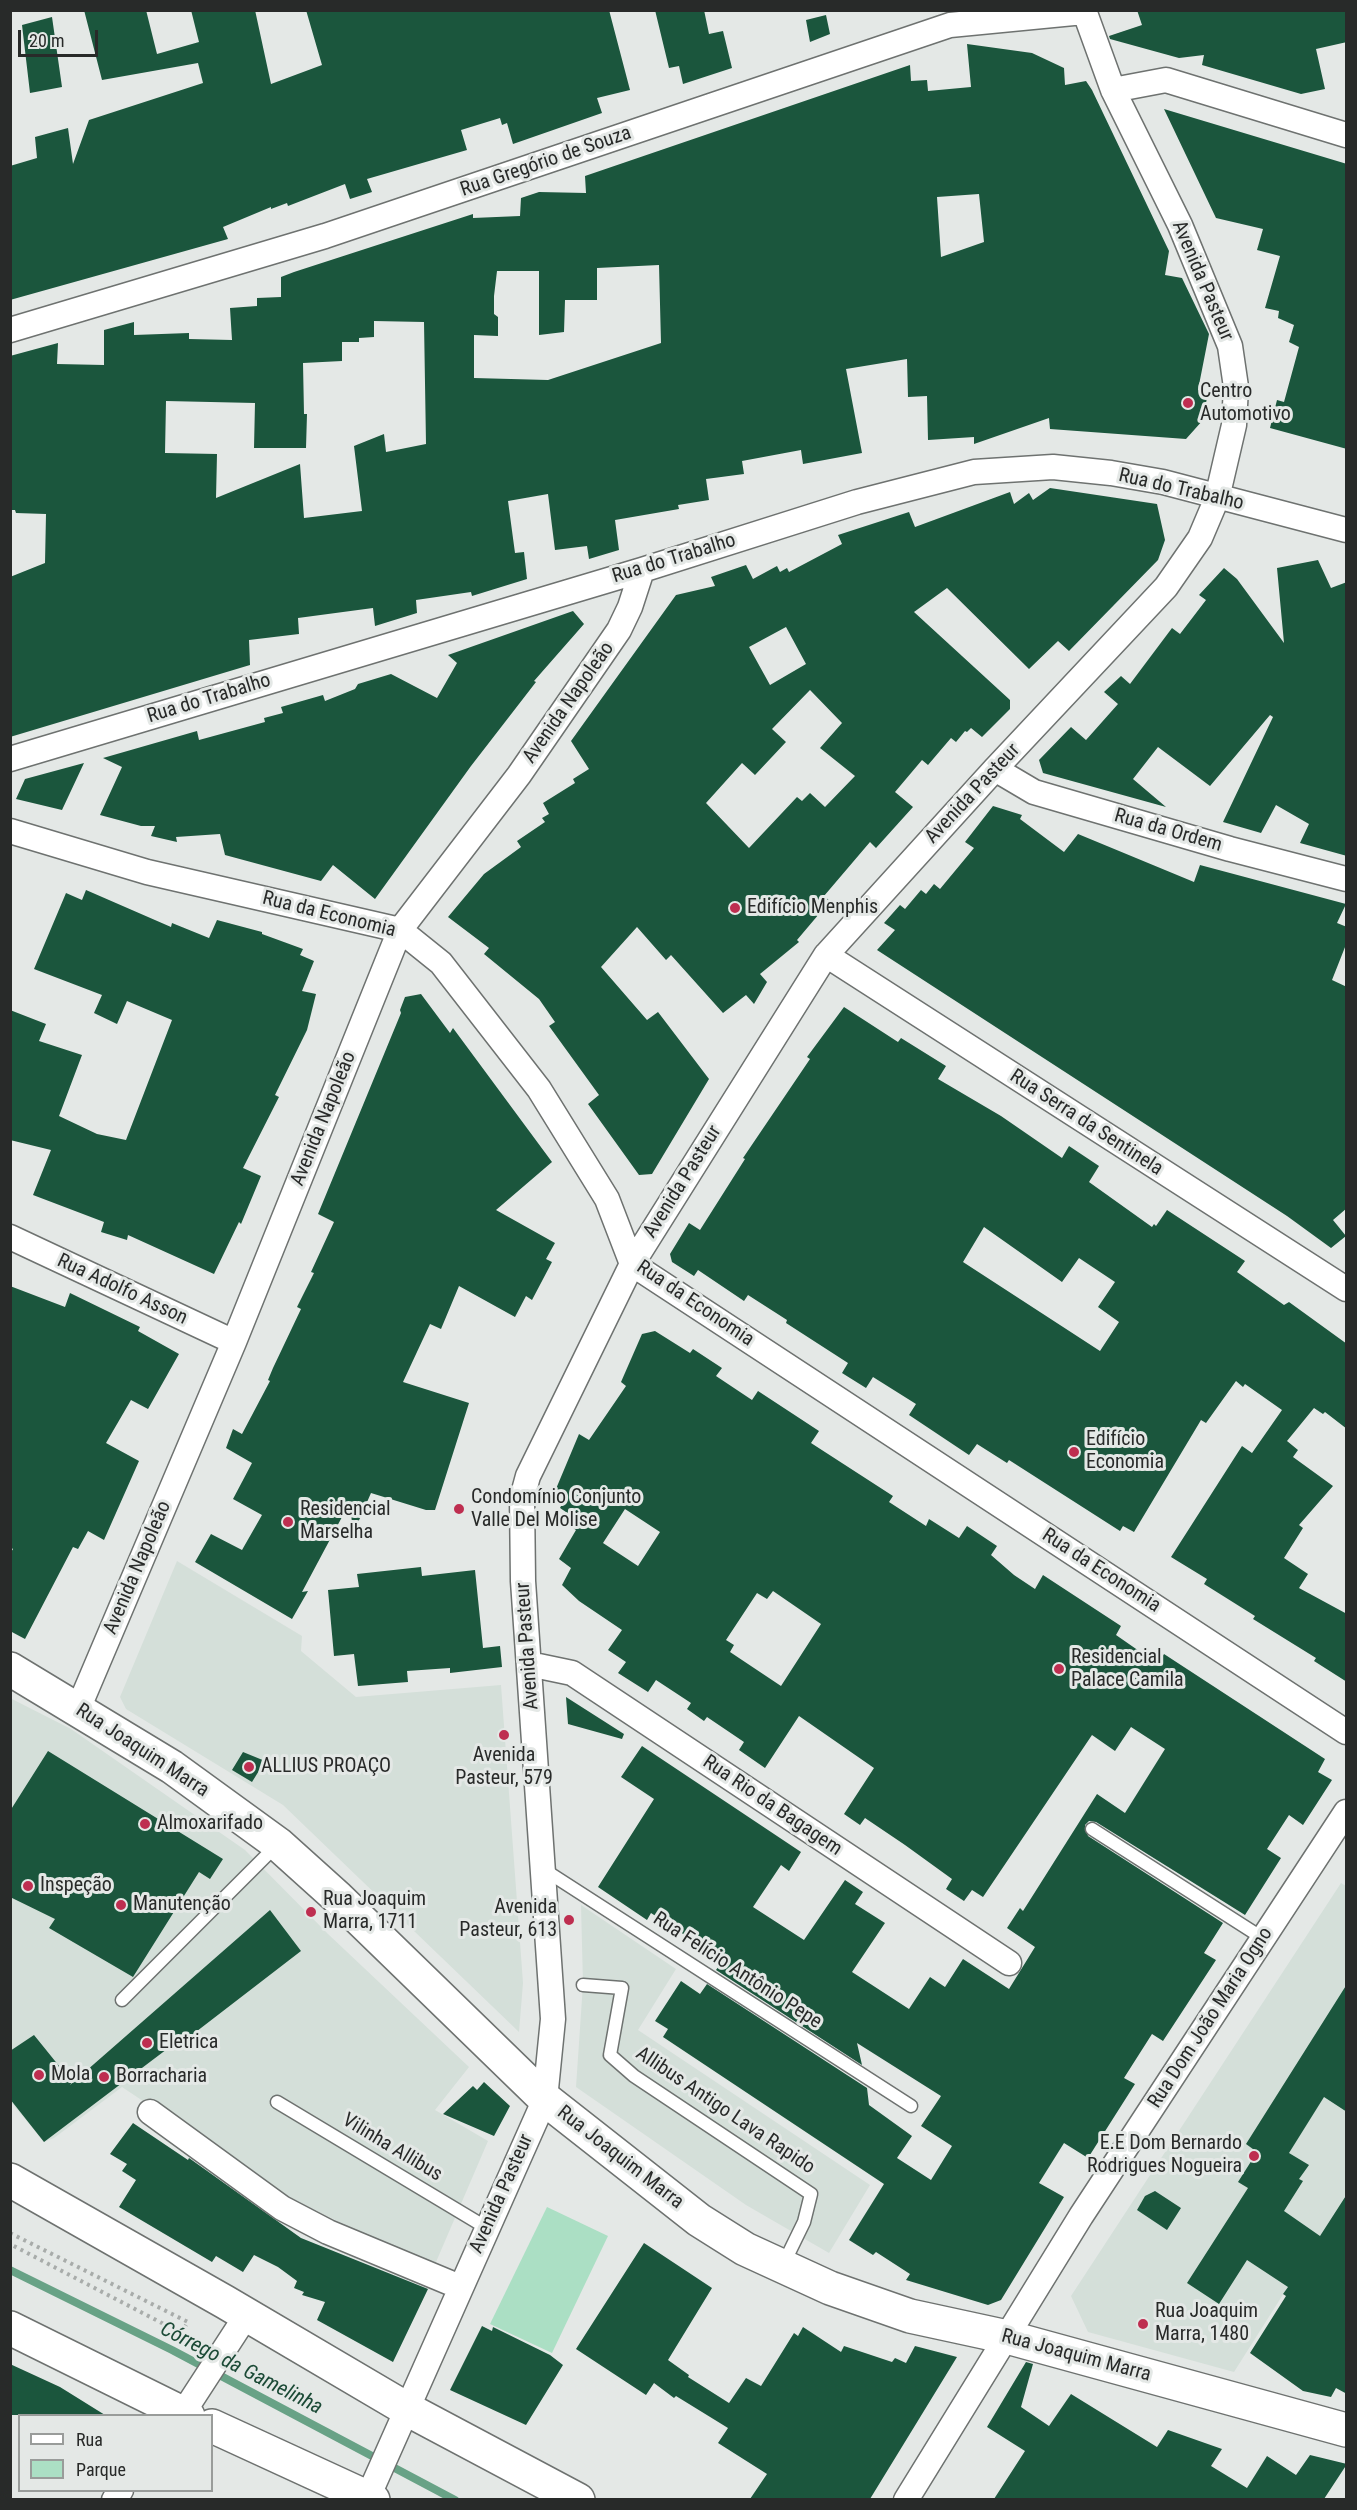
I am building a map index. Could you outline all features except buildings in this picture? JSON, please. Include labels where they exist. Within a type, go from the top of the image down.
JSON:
[{"type":"street","name":"Avenida Pasteur","points":[[372,2491],[405,2408],[545,2099],[553,2019],[529,1664],[522,1498],[528,1476],[632,1264],[826,955],[995,769],[1166,587],[1200,538],[1217,498],[1234,425],[1236,387],[1230,346],[1180,225],[1113,90],[1084,11]]},
{"type":"street","name":"Rua Gregório de Souza","points":[[10,330],[325,236],[950,25],[1084,11]]},
{"type":"street","points":[[1113,90],[1166,80],[1347,135]]},
{"type":"street","name":"Rua do Trabalho","points":[[10,759],[642,570],[857,502],[985,471],[1053,467],[1111,473],[1163,482],[1217,498],[1347,530]]},
{"type":"street","name":"Avenida Napoleão","points":[[78,1709],[234,1342],[400,930],[519,775],[619,630],[642,570]]},
{"type":"street","name":"Rua da Ordem","points":[[995,769],[1034,792],[1230,849],[1347,879]]},
{"type":"street","name":"Rua da Economia","points":[[10,831],[147,872],[400,930],[441,963],[539,1089],[607,1199],[632,1264],[1347,1732]]},
{"type":"street","name":"Rua Serra da Sentinela","points":[[826,955],[1347,1290]]},
{"type":"street","name":"Rua Adolfo Asson","points":[[10,1237],[234,1342]]},
{"type":"street","name":"Rua Rio da Bagagem","points":[[529,1664],[572,1673],[1009,1963]]},
{"type":"street","name":"Rua Joaquim Marra","points":[[10,1670],[171,1767],[278,1844],[328,1888],[545,2099],[699,2220],[745,2249],[862,2301],[910,2316],[1007,2337],[1347,2430]]},
{"type":"street","name":"Rua Dom João Maria Ogno","points":[[906,2499],[1081,2216],[1347,1812]]},
{"type":"street","points":[[150,2112],[282,2208],[328,2232],[460,2287]]},
{"type":"street","points":[[10,2180],[405,2408],[578,2499]]},
{"type":"street","points":[[185,2414],[219,2355],[246,2316]]},
{"type":"street","points":[[10,2328],[182,2414]]},
{"type":"street","points":[[213,2426],[372,2491]]},
{"type":"lane","points":[[1092,1829],[1264,1938]]},
{"type":"lane","points":[[122,2000],[278,1844]]},
{"type":"lane","name":"Rua Felício Antônio Pepe","points":[[542,1868],[911,2106]]},
{"type":"lane","name":"Allibus Antigo Lava Rapido","points":[[583,1985],[621,1988],[610,2055],[634,2076],[811,2194],[804,2222],[782,2266]]},
{"type":"lane","name":"Vilinha Allibus","points":[[278,2102],[487,2228]]},
{"type":"path","points":[[10,2232],[188,2322],[181,2333],[10,2244]]},
{"type":"shaded area","points":[[177,1561],[302,1636],[301,1651],[356,1697],[501,1685],[523,1983],[519,2032],[283,1805],[126,1709],[120,1697]]},
{"type":"shaded area","points":[[10,1698],[71,1729],[245,1850],[328,1934],[469,2067],[435,2110],[488,2141],[433,2269],[279,2192],[122,2087],[54,2138],[44,2142],[11,2102]]},
{"type":"shaded area","name":"E.E Dom Bernardo Rodrigues Nogueira","points":[[1341,1883],[1346,1886],[1346,2195],[1234,2372],[1088,2332],[1071,2296]]},
{"type":"shaded area","points":[[581,1905],[676,1969],[638,2030],[870,2185],[829,2253],[746,2205],[576,2087],[583,1984]]},
{"type":"green space","points":[[547,2207],[608,2236],[552,2353],[490,2324]]},
{"type":"waterway","name":"Córrego da Gamelinha","points":[[10,2270],[172,2350],[455,2500]]},
{"type":"place","name":"Centro Automotivo","points":[[1188,403]]},
{"type":"place","name":"Edifício Menphis","points":[[735,908]]},
{"type":"place","name":"Edifício Economia","points":[[1074,1452]]},
{"type":"place","name":"Condomínio Conjunto Valle Del Molise","points":[[459,1509]]},
{"type":"place","name":"Residencial Marselha","points":[[288,1522]]},
{"type":"place","name":"Residencial Palace Camila","points":[[1059,1669]]},
{"type":"place","name":"Avenida Pasteur, 579","points":[[504,1735]]},
{"type":"place","name":"ALLIUS PROAÇO","points":[[249,1767]]},
{"type":"place","name":"Almoxarifado","points":[[145,1824]]},
{"type":"place","name":"Inspeção","points":[[28,1886]]},
{"type":"place","name":"Manutenção","points":[[121,1905]]},
{"type":"place","name":"Rua Joaquim Marra, 1711","points":[[311,1912]]},
{"type":"place","name":"Avenida Pasteur, 613","points":[[569,1920]]},
{"type":"place","name":"Eletrica","points":[[147,2043]]},
{"type":"place","name":"Mola","points":[[39,2075]]},
{"type":"place","name":"Borracharia","points":[[104,2077]]},
{"type":"place","name":"E.E Dom Bernardo Rodrigues Nogueira","points":[[1254,2156]]},
{"type":"place","name":"Rua Joaquim Marra, 1480","points":[[1143,2324]]}]
